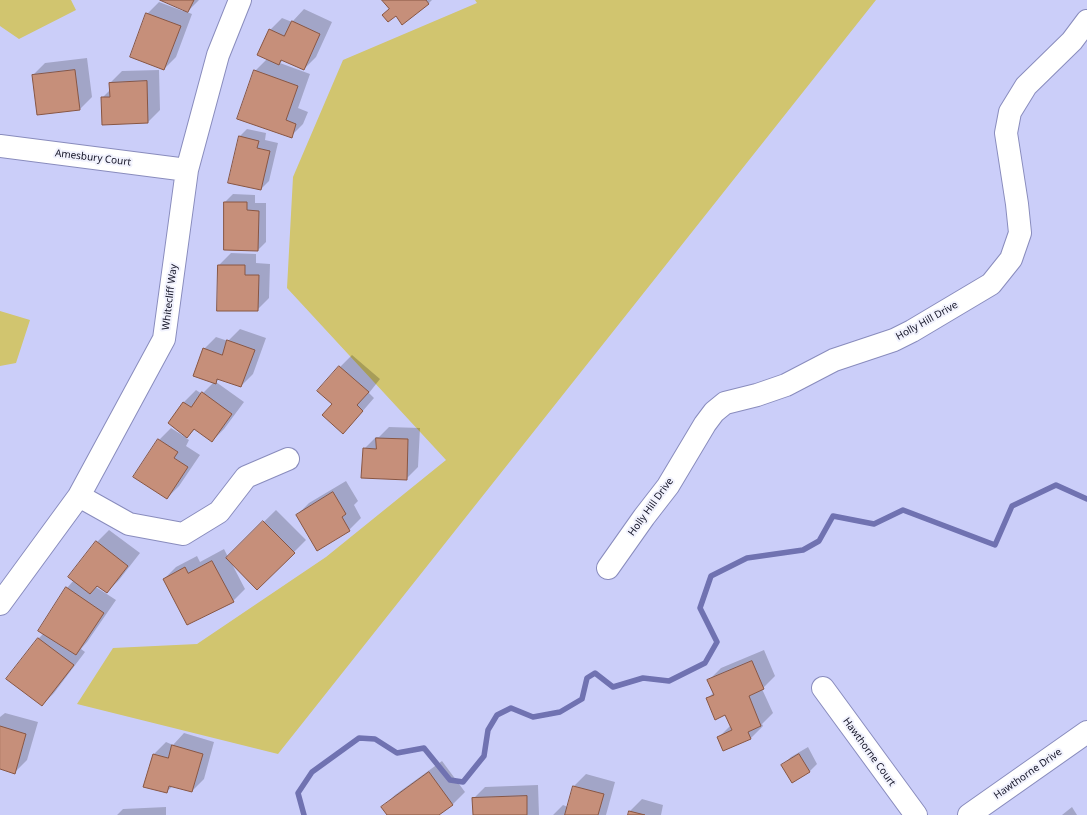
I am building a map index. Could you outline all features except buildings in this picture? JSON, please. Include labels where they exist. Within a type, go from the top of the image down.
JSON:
[{"type":"street","name":"Whitecliff Way","points":[[0,603],[79,496],[164,339],[187,170],[218,55],[240,0]]},
{"type":"street","name":"Holly Hill Drive","points":[[608,568],[668,486],[705,424],[714,412],[725,403],[757,395],[786,385],[834,360],[894,340],[912,331],[991,284],[1011,259],[1020,233],[1006,133],[1010,112],[1026,86],[1072,41],[1087,21]]},
{"type":"street","name":"Amesbury Court","points":[[0,146],[187,170]]},
{"type":"street","points":[[79,496],[130,524],[183,534],[219,512],[246,478],[288,459]]},
{"type":"street","name":"Hawthorne Court","points":[[822,688],[916,815]]},
{"type":"street","name":"Hawthorne Drive","points":[[969,815],[1087,732]]},
{"type":"shaded area","points":[[0,0],[71,0],[76,10],[19,39],[0,26]]},
{"type":"shaded area","points":[[475,0],[876,0],[278,754],[77,704],[113,648],[197,644],[326,557],[446,460],[287,288],[293,177],[343,60],[477,3]]},
{"type":"shaded area","points":[[0,311],[30,320],[16,363],[0,366]]},
{"type":"waterway","points":[[304,815],[298,793],[312,772],[359,738],[375,739],[397,753],[424,748],[450,780],[463,782],[484,756],[488,730],[497,715],[511,708],[533,717],[560,712],[582,699],[587,678],[595,673],[613,687],[643,678],[669,681],[705,663],[717,642],[700,608],[711,576],[747,558],[803,550],[819,541],[833,516],[874,524],[903,510],[995,545],[1012,506],[1056,485],[1087,499]]}]
